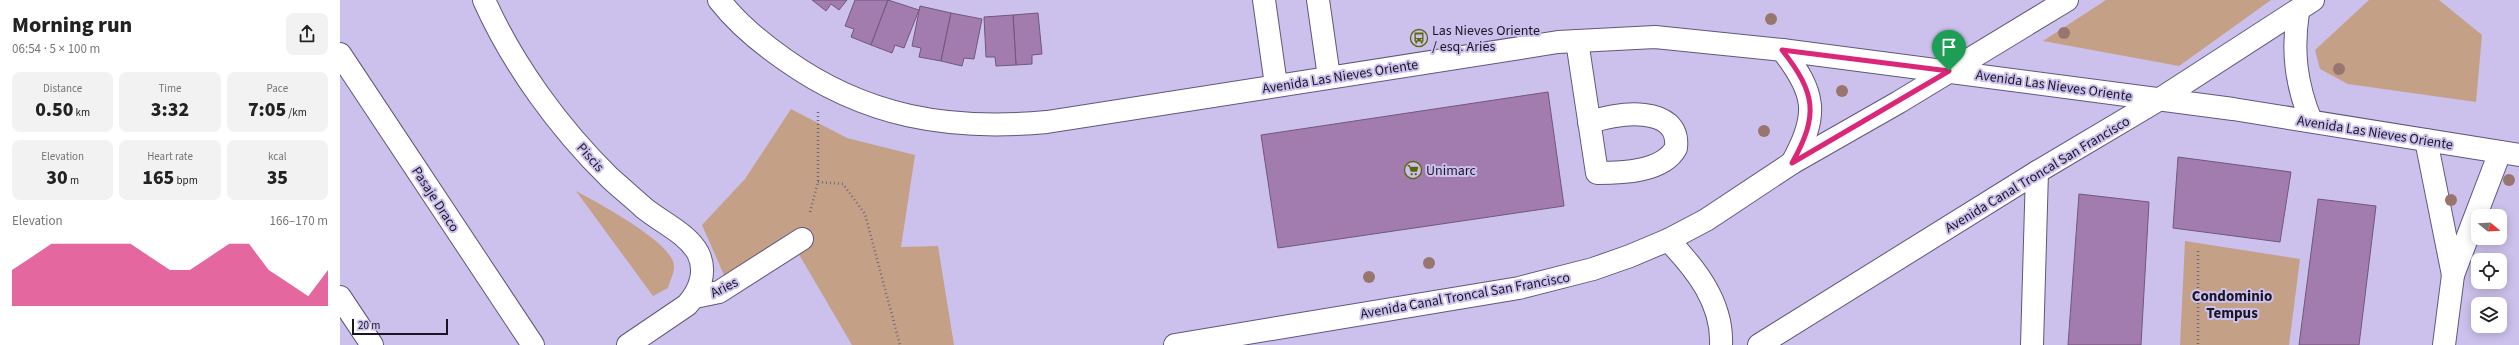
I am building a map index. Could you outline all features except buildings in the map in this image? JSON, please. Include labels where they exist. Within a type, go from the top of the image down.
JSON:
[{"type":"street","name":"Piscis","points":[[484,0],[513,55],[538,92],[573,136],[610,178],[645,208],[681,235],[698,253],[702,276],[695,297]]},
{"type":"street","name":"Avenida Las Nieves Oriente","points":[[719,0],[744,27],[770,49],[818,82],[864,103],[902,116],[937,122],[1003,125],[1047,122],[1276,85],[1577,41],[1655,38],[1782,50],[2160,99],[2311,121],[2509,153]]},
{"type":"street","points":[[1264,0],[1276,85]]},
{"type":"street","points":[[1318,0],[1329,77]]},
{"type":"street","name":"Avenida Canal Troncal San Francisco","points":[[1175,345],[1527,286],[1594,269],[1668,240],[1706,220],[1792,163],[2067,0]]},
{"type":"street","points":[[2305,6],[2294,55],[2302,100],[2311,121]]},
{"type":"street","name":"Avenida Canal Troncal San Francisco","points":[[1759,345],[2037,172],[2160,99],[2305,6]]},
{"type":"street","points":[[1577,41],[1590,123]]},
{"type":"street","points":[[1782,50],[1799,72],[1805,86],[1811,112],[1806,138],[1792,163]]},
{"type":"street","name":"Pasaje Draco","points":[[340,54],[533,345]]},
{"type":"street","points":[[2426,140],[2453,275]]},
{"type":"street","points":[[2444,345],[2453,275],[2509,153]]},
{"type":"street","points":[[2032,345],[2037,172]]},
{"type":"street","name":"Aries","points":[[628,345],[687,306],[695,297],[710,295],[723,290],[802,239]]},
{"type":"street","points":[[1668,240],[1691,265],[1714,303],[1720,318],[1721,345]]},
{"type":"street","points":[[340,297],[372,345]]},
{"type":"path","points":[[802,239],[818,182],[818,82]]},
{"type":"path","points":[[818,182],[843,184],[865,214],[900,345]]},
{"type":"path","points":[[2198,251],[2198,345]]},
{"type":"shaded area","points":[[2106,0],[2271,0],[2179,66],[2043,41]]},
{"type":"shaded area","points":[[2369,0],[2439,0],[2482,35],[2476,102],[2348,84],[2320,69],[2315,50]]},
{"type":"shaded area","points":[[791,109],[847,138],[915,155],[901,247],[938,246],[954,345],[852,345],[797,251],[731,291],[702,225],[745,179]]},
{"type":"shaded area","points":[[576,191],[633,224],[662,247],[671,258],[674,267],[668,288],[653,296]]},
{"type":"shaded area","points":[[2185,241],[2300,259],[2289,345],[2180,345]]},
{"type":"place","name":"Las Nieves Oriente / esq. Aries","points":[[1419,38]]},
{"type":"place","name":"Unimarc","points":[[1413,170]]},
{"type":"district","name":"Condominio Tempus","points":[[2232,304]]},
{"type":"route","points":[[1782,50],[1949,71],[1899,102],[1792,163],[1806,138],[1811,112],[1805,86],[1799,72],[1782,50]]}]
